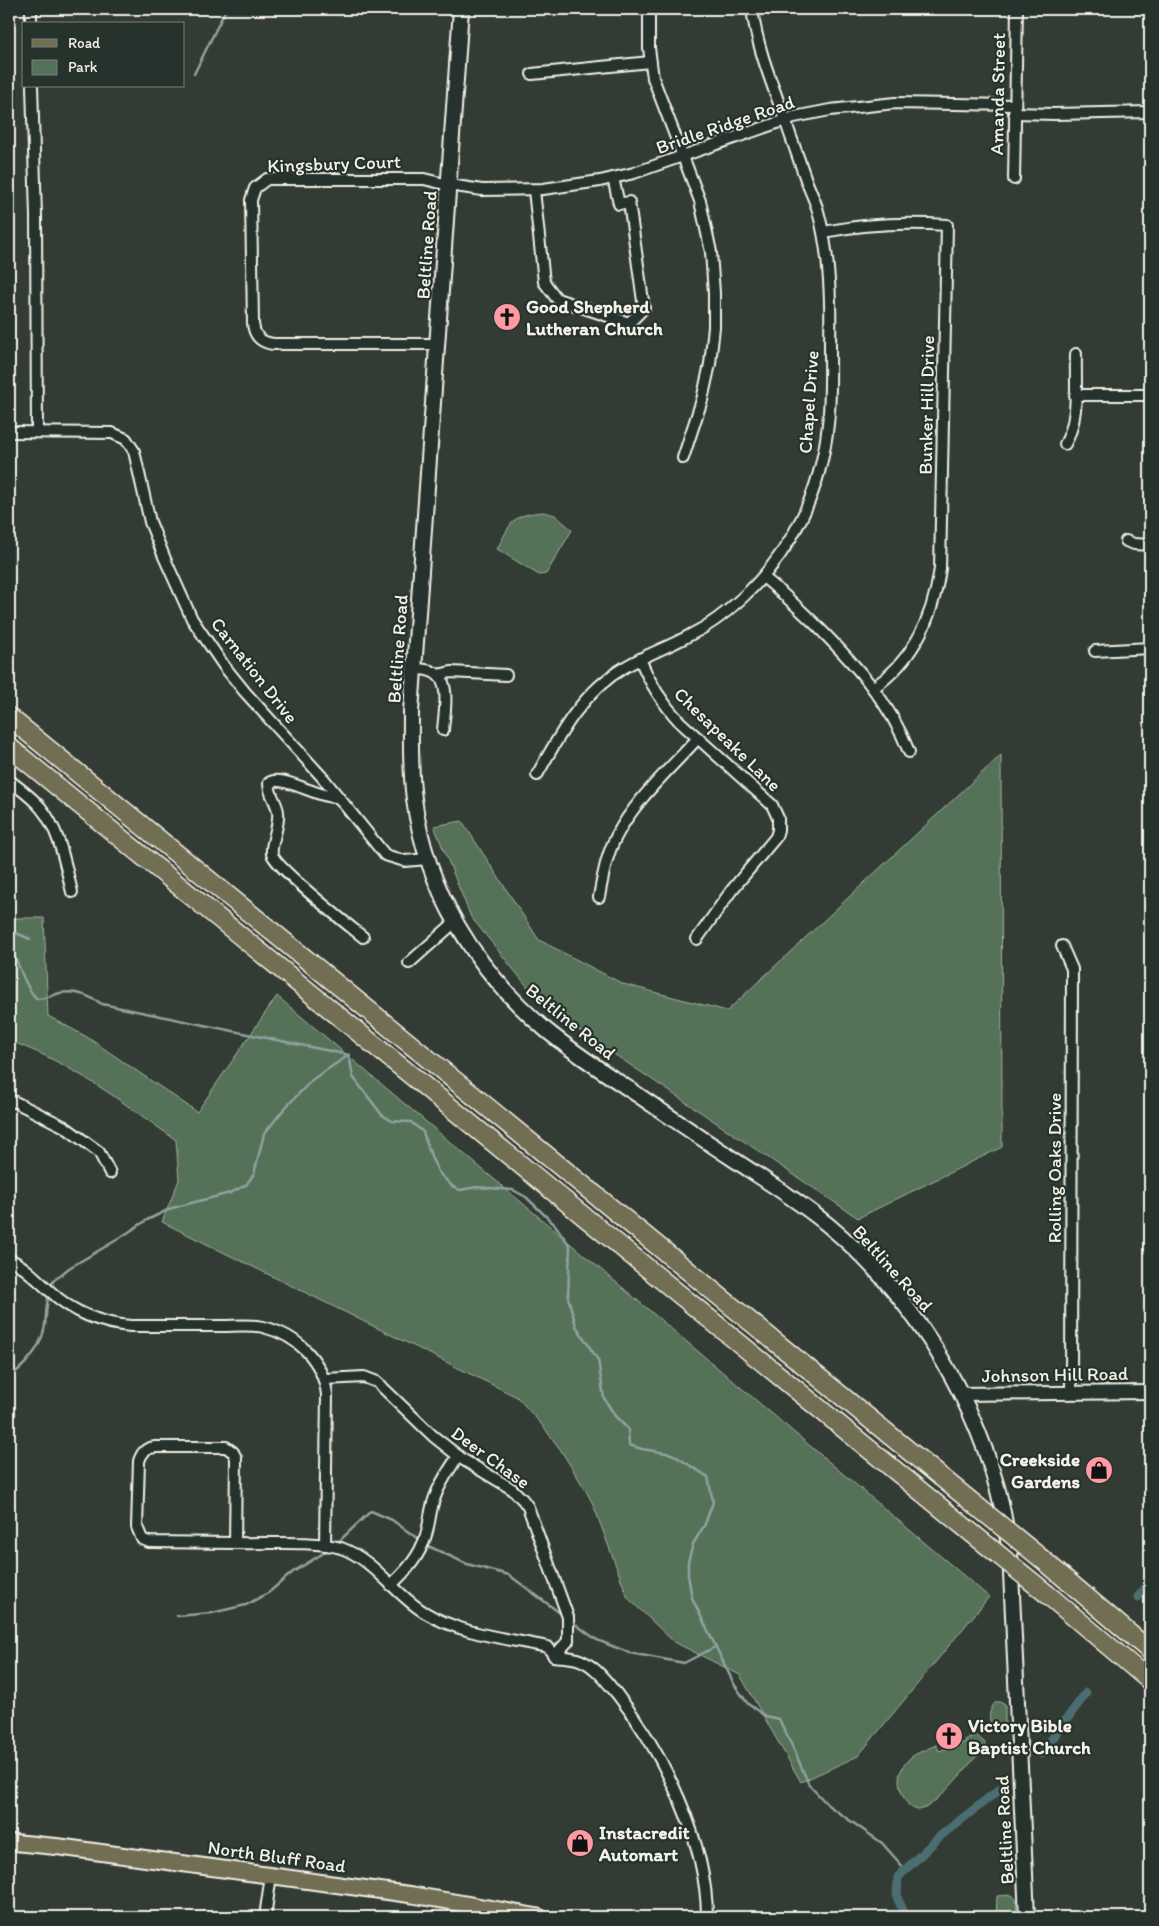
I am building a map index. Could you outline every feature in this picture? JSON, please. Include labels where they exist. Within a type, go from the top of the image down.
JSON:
[{"type":"highway","points":[[9,717],[1042,1559],[1150,1651]]},
{"type":"highway","points":[[9,747],[1047,1594],[1150,1681]]},
{"type":"main road","name":"Beltline Road","points":[[461,9],[411,712],[413,783],[420,830],[427,860],[455,922],[484,966],[506,992],[544,1028],[599,1069],[768,1181],[845,1239],[880,1276],[916,1321],[946,1367],[960,1394],[991,1467],[1004,1517],[1010,1551],[1028,1917]]},
{"type":"main road","name":"North Bluff Road","points":[[9,1842],[61,1847],[413,1895],[539,1917]]},
{"type":"street","points":[[31,9],[31,22]]},
{"type":"street","points":[[649,9],[650,62],[653,78],[698,194],[711,252],[714,319],[710,364],[702,400],[683,458]]},
{"type":"street","name":"Chapel Drive","points":[[537,775],[560,733],[582,703],[609,678],[624,667],[706,626],[736,604],[762,578],[782,554],[804,515],[815,486],[825,446],[830,400],[831,312],[828,264],[818,211],[760,51],[752,9]]},
{"type":"street","name":"Amanda Street","points":[[1014,179],[1017,9]]},
{"type":"street","points":[[532,74],[650,62]]},
{"type":"street","points":[[32,88],[36,216],[37,432]]},
{"type":"street","name":"Bridle Ridge Road","points":[[449,185],[482,190],[534,190],[570,186],[613,178],[785,120],[830,110],[895,103],[1014,109],[1054,114],[1150,112]]},
{"type":"street","points":[[534,190],[544,282],[557,299],[629,323],[644,308],[629,202],[619,204],[613,178]]},
{"type":"street","name":"Kingsbury Court","points":[[437,344],[273,344],[261,341],[256,336],[253,323],[250,200],[255,188],[266,179],[424,179],[449,185]]},
{"type":"street","name":"Bunker Hill Drive","points":[[822,232],[876,224],[947,225],[940,569],[938,586],[918,639],[896,670],[873,688]]},
{"type":"street","points":[[1065,444],[1072,432],[1076,354]]},
{"type":"street","points":[[1074,395],[1150,395]]},
{"type":"street","name":"Carnation Drive","points":[[9,432],[112,434],[120,436],[130,444],[134,451],[150,522],[178,590],[192,618],[224,666],[244,692],[338,797],[385,855],[405,862],[427,860]]},
{"type":"street","points":[[1126,541],[1134,544],[1150,545]]},
{"type":"street","points":[[762,578],[798,606],[854,664],[873,688],[901,730],[909,752]]},
{"type":"street","points":[[1095,651],[1150,648]]},
{"type":"street","name":"Chesapeake Lane","points":[[640,660],[656,693],[667,709],[772,805],[776,811],[779,824],[776,838],[731,891],[698,939]]},
{"type":"street","points":[[414,669],[433,671],[442,680],[446,692],[443,730]]},
{"type":"street","points":[[438,675],[451,672],[506,674]]},
{"type":"street","points":[[599,896],[608,854],[622,826],[633,810],[698,738]]},
{"type":"street","points":[[9,780],[32,799],[50,821],[57,836],[72,892]]},
{"type":"street","points":[[338,797],[325,797],[291,784],[272,780],[269,783],[269,791],[277,808],[278,824],[272,853],[275,860],[294,878],[363,937]]},
{"type":"street","points":[[409,963],[455,922]]},
{"type":"street","name":"Rolling Oaks Drive","points":[[1062,946],[1072,969],[1071,1393]]},
{"type":"street","points":[[9,1099],[65,1127],[86,1142],[99,1152],[110,1173]]},
{"type":"street","points":[[9,1259],[26,1270],[72,1308],[110,1324],[131,1326],[262,1327],[285,1336],[307,1350],[320,1368],[327,1395],[324,1544]]},
{"type":"street","name":"Deer Chase","points":[[324,1379],[364,1377],[377,1382],[409,1414],[458,1456],[512,1489],[523,1500],[528,1508],[568,1617],[568,1641],[554,1656]]},
{"type":"street","name":"Johnson Hill Road","points":[[960,1394],[1150,1392]]},
{"type":"street","points":[[235,1543],[236,1458],[230,1448],[155,1447],[149,1448],[142,1453],[138,1461],[138,1527],[142,1539],[149,1542],[235,1543],[324,1544],[341,1548],[363,1559],[409,1602],[438,1620],[469,1631],[548,1646],[554,1656],[578,1659],[602,1676],[626,1706],[655,1750],[679,1800],[698,1854],[704,1878],[707,1917]]},
{"type":"street","points":[[391,1585],[405,1572],[421,1549],[435,1496],[458,1456]]},
{"type":"street","points":[[265,1917],[271,1875]]},
{"type":"green space","points":[[543,512],[555,515],[572,530],[546,574],[539,575],[497,549],[513,522],[524,515]]},
{"type":"green space","points":[[1001,755],[1002,1147],[858,1218],[544,1007],[471,917],[434,826],[462,821],[539,940],[623,984],[727,1011]]},
{"type":"green space","points":[[9,918],[44,918],[48,1016],[87,1037],[197,1112],[277,996],[989,1597],[858,1756],[801,1782],[740,1675],[674,1642],[628,1598],[593,1504],[585,1489],[560,1449],[517,1397],[162,1222],[179,1180],[176,1140],[96,1084],[54,1060],[9,1041]]},
{"type":"green space","points":[[996,1702],[1005,1705],[1005,1724],[1001,1732],[995,1731],[990,1720],[991,1709]]},
{"type":"green space","points":[[976,1735],[985,1743],[984,1748],[948,1789],[925,1808],[919,1810],[910,1806],[903,1796],[899,1784],[900,1774],[905,1763],[918,1753],[936,1745],[939,1751],[966,1742],[965,1740]]},
{"type":"green space","points":[[1012,1895],[1016,1899],[1017,1917],[996,1917],[997,1896]]},
{"type":"waterway","points":[[194,74],[226,9]]},
{"type":"waterway","points":[[9,930],[30,939]]},
{"type":"waterway","points":[[9,944],[25,980],[37,999],[66,992],[77,993],[102,1004],[349,1055]]},
{"type":"waterway","points":[[349,1055],[353,1077],[382,1115],[392,1121],[411,1122],[423,1132],[439,1173],[452,1186],[460,1190],[477,1187],[513,1190],[526,1197],[555,1225],[570,1246],[568,1297],[576,1326],[598,1360],[604,1398],[615,1416],[628,1429],[629,1445],[672,1454],[708,1477],[713,1502],[705,1524],[693,1544],[688,1562],[688,1575],[692,1598],[734,1684],[748,1704],[765,1716],[779,1719],[809,1785],[829,1806],[882,1843],[904,1868]]},
{"type":"waterway","points":[[51,1287],[53,1281],[69,1268],[147,1220],[172,1208],[230,1193],[246,1185],[254,1174],[264,1134],[284,1109],[313,1079],[349,1055]]},
{"type":"waterway","points":[[9,1377],[26,1363],[39,1344],[45,1326],[49,1295]]},
{"type":"waterway","points":[[336,1544],[371,1511],[392,1520],[421,1541]]},
{"type":"waterway","points":[[426,1545],[467,1564],[509,1575],[564,1616]]},
{"type":"waterway","points":[[177,1616],[212,1613],[246,1605],[268,1593],[293,1572],[330,1549]]},
{"type":"waterway","points":[[1138,1597],[1150,1583]]},
{"type":"waterway","points":[[572,1622],[597,1640],[630,1653],[684,1663],[715,1647]]},
{"type":"waterway","points":[[1041,1754],[1086,1693]]},
{"type":"waterway","points":[[906,1917],[897,1897],[898,1877],[939,1837],[1000,1789]]},
{"type":"place","name":"Good Shepherd Lutheran Church","points":[[507,317]]},
{"type":"place","name":"Creekside Gardens","points":[[1099,1470]]},
{"type":"place","name":"Victory Bible Baptist Church","points":[[949,1736]]},
{"type":"place","name":"Instacredit Automart","points":[[580,1843]]}]
